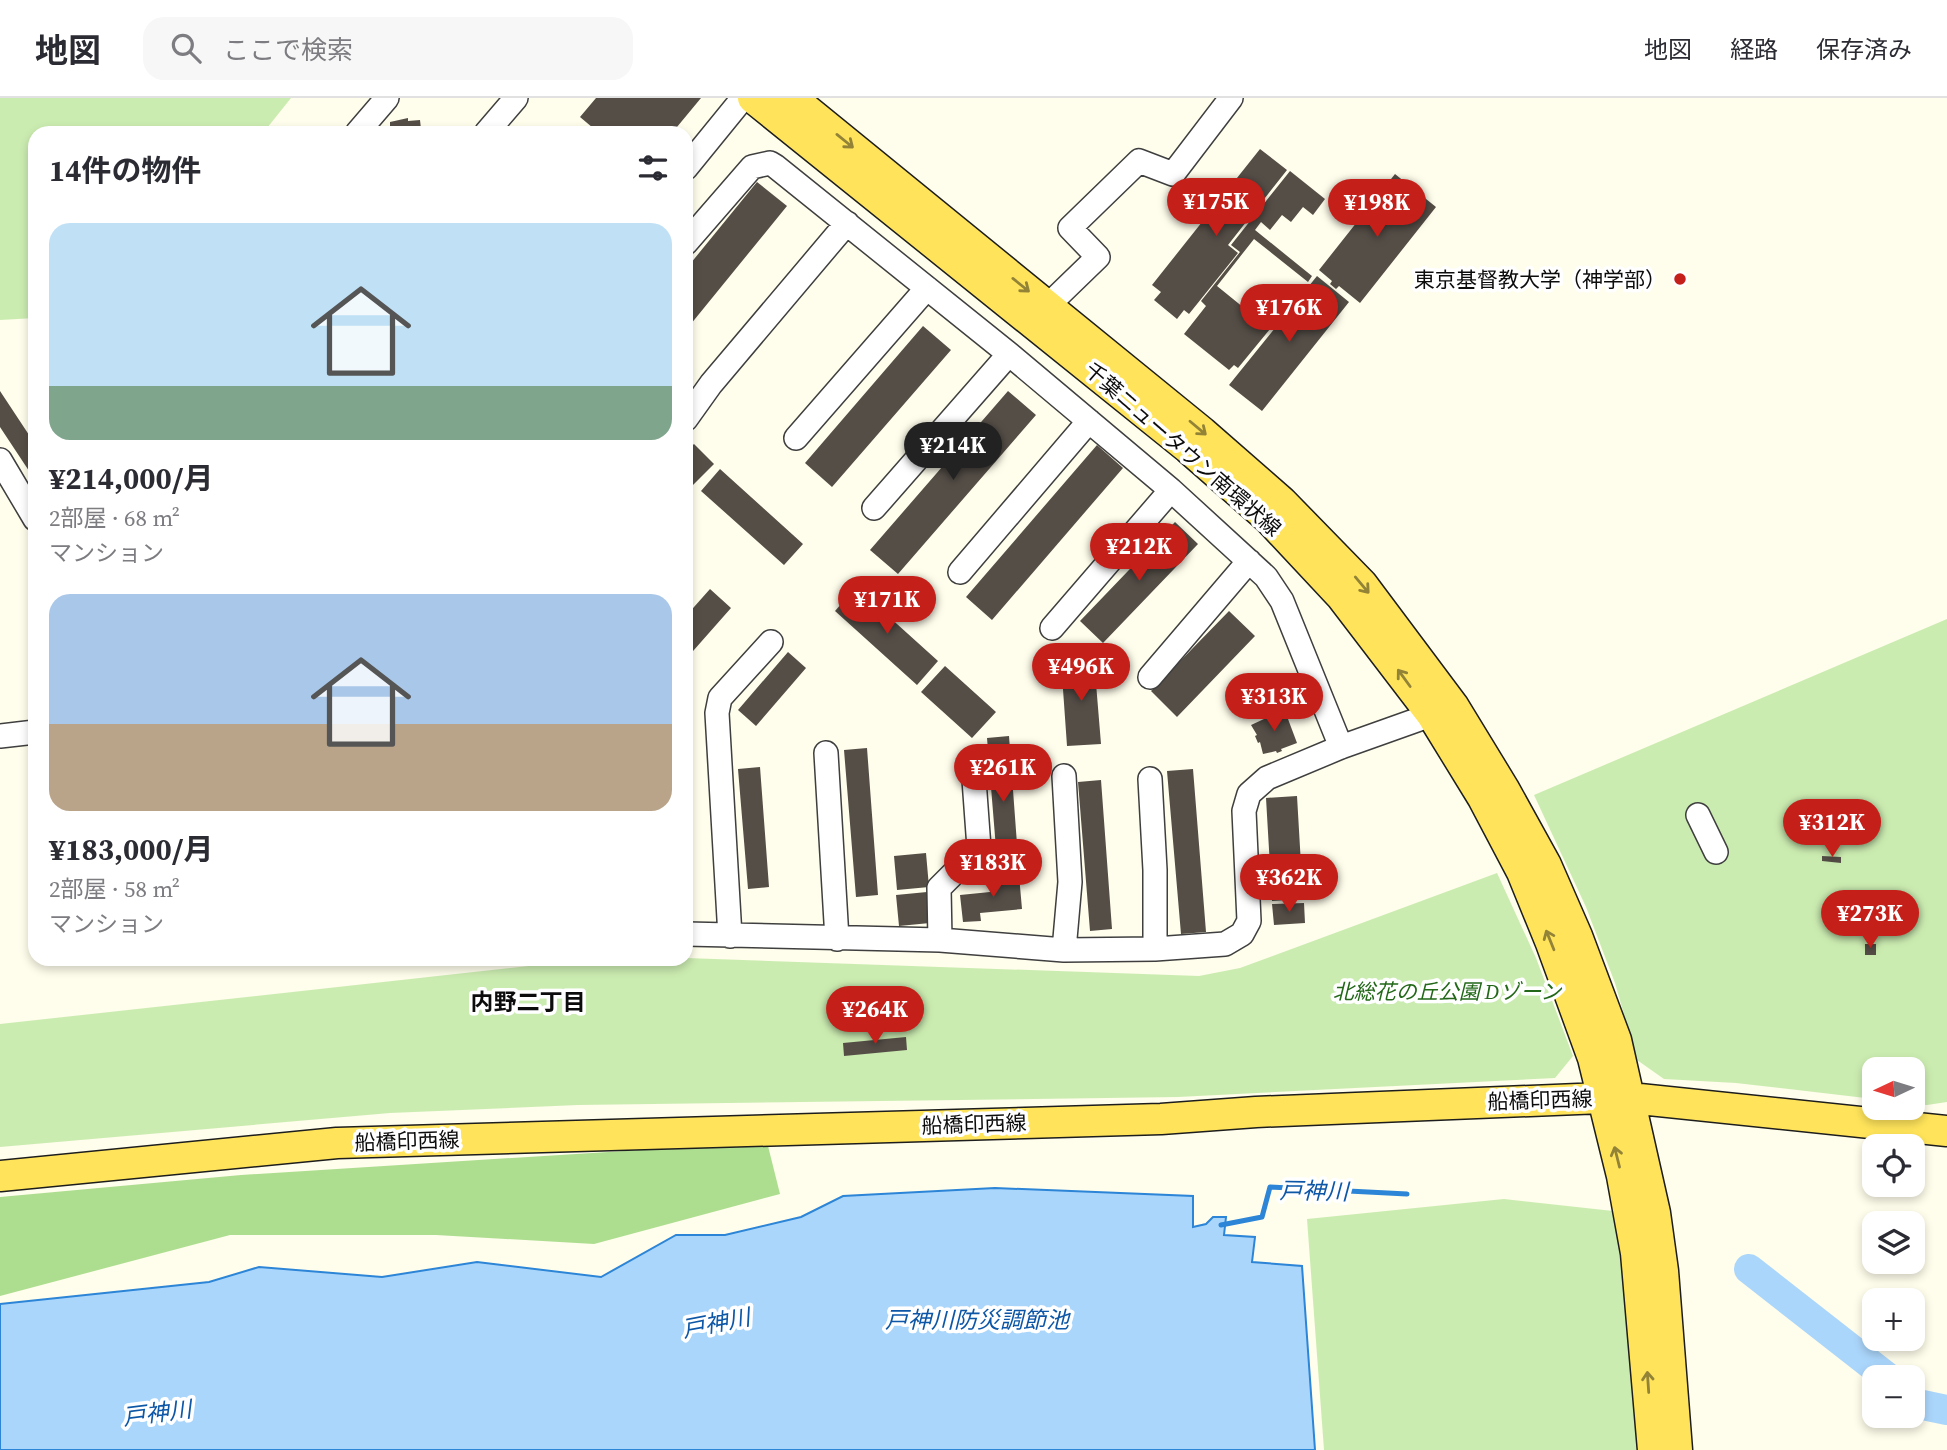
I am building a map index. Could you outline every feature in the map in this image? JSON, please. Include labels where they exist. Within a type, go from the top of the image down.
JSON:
[{"type":"main road","name":"千葉ニュータウン南環状線","points":[[753,98],[1039,314],[1202,432],[1282,502],[1362,584],[1443,711],[1483,798],[1522,872],[1593,1058],[1616,1098],[1655,1213],[1663,1272],[1677,1450]]},
{"type":"main road","name":"千葉ニュータウン南環状線","points":[[792,98],[1039,314]]},
{"type":"main road","name":"千葉ニュータウン南環状線","points":[[1616,1098],[1622,1176],[1636,1253],[1653,1450]]},
{"type":"main road","name":"船橋印西線","points":[[0,1176],[337,1143],[1161,1119],[1270,1111],[1616,1098],[1947,1131]]},
{"type":"street","points":[[363,126],[387,98]]},
{"type":"street","points":[[492,126],[516,98]]},
{"type":"street","points":[[693,159],[743,98]]},
{"type":"street","points":[[1039,314],[1098,257],[1070,228],[1139,161],[1173,174],[1231,98]]},
{"type":"street","points":[[693,235],[752,167],[770,163],[775,166],[1009,354],[1171,490],[1266,577],[1282,601],[1341,747]]},
{"type":"street","points":[[693,409],[846,223]]},
{"type":"street","points":[[796,438],[927,288]]},
{"type":"street","points":[[874,509],[1009,354]]},
{"type":"street","points":[[960,572],[1089,421]]},
{"type":"street","points":[[0,460],[28,507]]},
{"type":"street","points":[[1052,628],[1171,490]]},
{"type":"street","points":[[1150,677],[1249,561]]},
{"type":"street","points":[[730,936],[718,703],[771,642]]},
{"type":"street","points":[[693,934],[940,940],[1064,950],[1155,949],[1225,944],[1248,927],[1250,912],[1244,811],[1249,794],[1259,783],[1341,747],[1443,711]]},
{"type":"street","points":[[0,736],[28,733]]},
{"type":"street","points":[[826,753],[837,939]]},
{"type":"street","points":[[940,940],[939,888],[979,848],[973,766]]},
{"type":"street","points":[[1064,776],[1070,883],[1064,950]]},
{"type":"street","points":[[1150,779],[1155,870],[1155,949]]},
{"type":"street","points":[[1698,815],[1716,852]]},
{"type":"green space","points":[[0,98],[291,98],[269,126],[28,126],[28,318],[0,320]]},
{"type":"green space","points":[[1947,619],[1947,1102],[1925,1105],[1925,1057],[1862,1057],[1862,1098],[1736,1083],[1664,1079],[1637,1060],[1615,983],[1586,907],[1534,795]]},
{"type":"green space","name":"北総花の丘公園 Dゾーン","points":[[1497,873],[1536,958],[1573,1056],[1555,1078],[1178,1097],[578,1105],[390,1113],[0,1147],[0,1024],[529,966],[693,966],[693,958],[1199,976],[1240,968]]},
{"type":"green space","points":[[767,1142],[780,1194],[594,1244],[436,1235],[230,1235],[0,1296],[0,1197],[241,1175]]},
{"type":"green space","points":[[1504,1199],[1613,1211],[1617,1215],[1643,1450],[1324,1450],[1307,1219]]},
{"type":"water","name":"戸神川防災調節池","points":[[995,1188],[1193,1196],[1193,1227],[1206,1224],[1213,1217],[1226,1217],[1224,1235],[1255,1237],[1252,1262],[1302,1266],[1315,1450],[0,1450],[0,1304],[209,1282],[259,1267],[382,1277],[477,1262],[601,1277],[676,1235],[725,1235],[801,1217],[843,1196]]},
{"type":"building","points":[[596,98],[701,98],[678,126],[591,126],[580,117]]},
{"type":"building","points":[[408,118],[408,121],[420,120],[421,126],[390,126],[390,122]]},
{"type":"building","points":[[1260,149],[1287,170],[1228,245],[1238,253],[1189,314],[1184,310],[1177,319],[1154,300],[1161,292],[1152,285]]},
{"type":"building","points":[[1290,171],[1325,199],[1313,215],[1303,207],[1291,222],[1282,215],[1270,230],[1261,222],[1255,230],[1312,276],[1308,282],[1254,239],[1217,286],[1270,329],[1238,368],[1234,365],[1229,370],[1184,334],[1206,306],[1201,301],[1240,252],[1231,245]]},
{"type":"building","points":[[1395,174],[1436,207],[1360,303],[1339,286],[1336,289],[1330,284],[1332,281],[1319,270]]},
{"type":"building","points":[[757,182],[787,206],[693,321],[693,260]]},
{"type":"building","points":[[1317,276],[1349,302],[1262,411],[1229,385]]},
{"type":"building","points":[[923,326],[951,350],[832,487],[805,463]]},
{"type":"building","points":[[0,391],[28,433],[28,469],[0,427]]},
{"type":"building","points":[[1008,391],[1036,415],[898,574],[870,550]]},
{"type":"building","points":[[693,445],[714,464],[693,485]]},
{"type":"building","points":[[1097,445],[1123,468],[992,620],[966,597]]},
{"type":"building","points":[[720,469],[803,544],[784,565],[701,491]]},
{"type":"building","points":[[1175,522],[1198,544],[1103,643],[1080,621]]},
{"type":"building","points":[[856,587],[938,661],[917,685],[835,611]]},
{"type":"building","points":[[710,589],[731,608],[693,651],[693,608]]},
{"type":"building","points":[[1229,611],[1255,636],[1177,717],[1151,691]]},
{"type":"building","points":[[788,652],[806,668],[756,726],[738,710]]},
{"type":"building","points":[[1094,659],[1101,744],[1067,746],[1061,661]]},
{"type":"building","points":[[945,666],[996,712],[972,738],[921,692]]},
{"type":"building","points":[[1285,711],[1297,743],[1277,753],[1263,754],[1251,725],[1264,719],[1263,716],[1268,714],[1269,717]]},
{"type":"building","points":[[1009,736],[1019,871],[998,873],[987,738]]},
{"type":"building","points":[[867,748],[878,895],[856,897],[844,750]]},
{"type":"building","points":[[760,767],[769,887],[748,889],[738,769]]},
{"type":"building","points":[[1193,769],[1206,932],[1181,934],[1167,771]]},
{"type":"building","points":[[1101,780],[1112,929],[1090,931],[1078,782]]},
{"type":"building","points":[[1297,796],[1303,899],[1272,901],[1266,798]]},
{"type":"building","points":[[926,853],[929,887],[897,890],[894,856]]},
{"type":"building","points":[[1822,856],[1841,857],[1841,863],[1822,861]]},
{"type":"building","points":[[1019,875],[1022,909],[980,913],[981,921],[963,922],[960,895],[990,892],[989,877]]},
{"type":"building","points":[[927,892],[930,923],[899,926],[896,895]]},
{"type":"building","points":[[1304,903],[1305,923],[1274,925],[1272,904]]},
{"type":"building","points":[[1865,944],[1876,944],[1876,955],[1865,955]]},
{"type":"building","points":[[906,1037],[907,1050],[844,1056],[843,1043]]},
{"type":"waterway","name":"戸神川","points":[[1221,1225],[1262,1217],[1270,1187],[1407,1194]]},
{"type":"waterway","name":"戸神川","points":[[1749,1269],[1872,1365]]},
{"type":"waterway","name":"戸神川","points":[[1925,1405],[1947,1410]]},
{"type":"place","name":"東京基督教大学（神学部）","points":[[1680,279]]},
{"type":"district","name":"内野二丁目","points":[[528,1002]]}]
